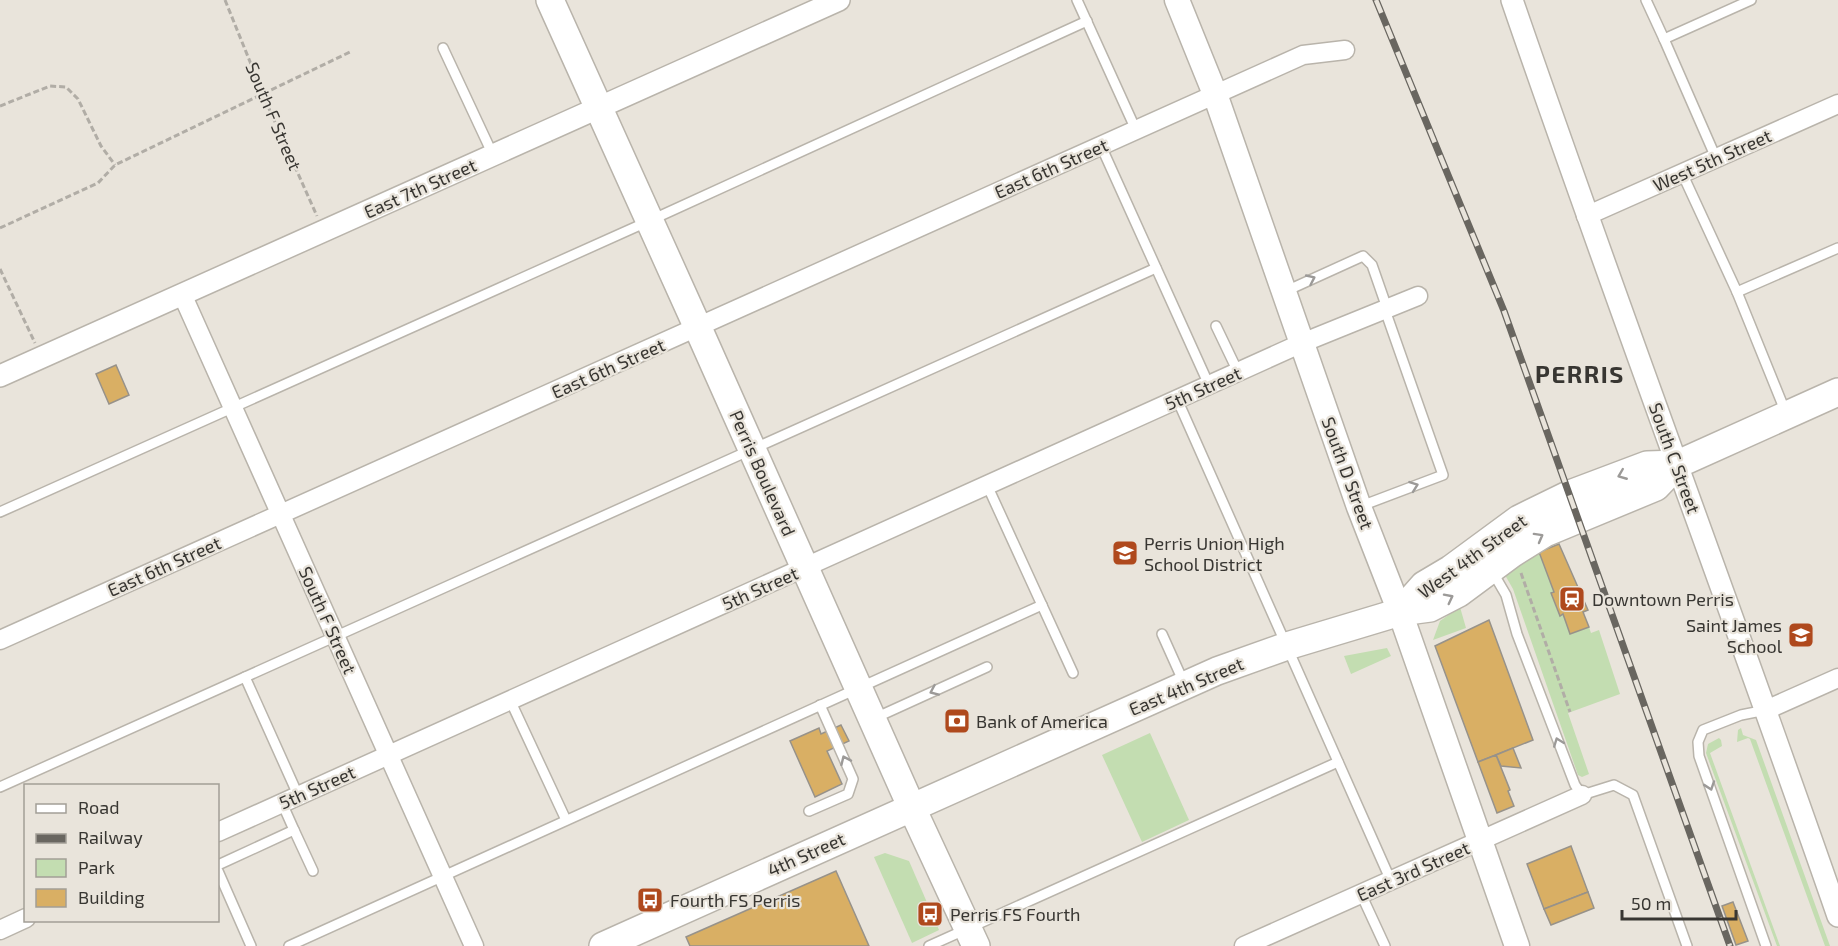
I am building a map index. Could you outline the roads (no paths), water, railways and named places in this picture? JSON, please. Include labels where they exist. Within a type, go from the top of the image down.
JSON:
[{"type":"main road","name":"Perris Boulevard","points":[[550,0],[699,327],[911,806],[972,937]]},
{"type":"main road","name":"South D Street","points":[[1177,0],[1215,94],[1359,507],[1400,612],[1517,946]]},
{"type":"main road","name":"West 4th Street","points":[[1400,612],[1430,608],[1504,568],[1513,553],[1545,533],[1656,487],[1678,464],[1838,392]]},
{"type":"main road","name":"West 4th Street","points":[[1400,612],[1424,585],[1451,569],[1519,519],[1570,494],[1647,465],[1678,464]]},
{"type":"main road","name":"East 4th Street","points":[[911,806],[1217,671],[1287,646],[1400,612]]},
{"type":"main road","name":"4th Street","points":[[603,946],[911,806]]},
{"type":"street","name":"East 7th Street","points":[[0,376],[839,0]]},
{"type":"street","name":"South C Street","points":[[1512,0],[1838,916]]},
{"type":"street","name":"East 6th Street","points":[[0,640],[1303,55],[1345,50]]},
{"type":"street","name":"West 5th Street","points":[[1587,216],[1838,104]]},
{"type":"street","name":"South F Street","points":[[182,294],[474,946]]},
{"type":"street","points":[[1302,343],[1418,296]]},
{"type":"street","name":"5th Street","points":[[219,832],[1302,343]]},
{"type":"street","points":[[1766,710],[1838,678]]},
{"type":"street","name":"East 3rd Street","points":[[1255,944],[1582,795]]},
{"type":"street","points":[[0,930],[24,919]]},
{"type":"lane","points":[[1077,0],[1136,130]]},
{"type":"lane","points":[[1646,0],[1716,158]]},
{"type":"lane","points":[[1664,39],[1751,0]]},
{"type":"lane","points":[[0,512],[1087,21]]},
{"type":"lane","points":[[443,48],[493,155]]},
{"type":"lane","points":[[1101,146],[1209,385]]},
{"type":"lane","points":[[1682,173],[1737,292],[1786,415]]},
{"type":"lane","points":[[1737,292],[1838,248]]},
{"type":"lane","points":[[1284,292],[1363,256],[1368,259],[1386,309],[1443,475],[1359,507]]},
{"type":"lane","points":[[0,787],[1156,268]]},
{"type":"lane","points":[[1216,326],[1238,372]]},
{"type":"lane","points":[[1177,399],[1391,881]]},
{"type":"lane","points":[[987,485],[1073,673]]},
{"type":"lane","points":[[1504,568],[1501,584],[1517,634],[1575,785],[1582,795],[1614,785],[1633,795],[1687,946]]},
{"type":"lane","points":[[289,946],[1042,605]]},
{"type":"lane","points":[[1162,634],[1185,685]]},
{"type":"lane","points":[[872,719],[987,667]]},
{"type":"lane","points":[[245,677],[290,799],[294,830],[313,871]]},
{"type":"lane","points":[[510,700],[566,820]]},
{"type":"lane","points":[[809,812],[848,794],[853,779],[820,705]]},
{"type":"lane","points":[[1766,710],[1741,715],[1703,730],[1698,742],[1700,756],[1766,946]]},
{"type":"lane","points":[[929,946],[972,937],[1338,762]]},
{"type":"lane","points":[[219,865],[294,830]]},
{"type":"lane","points":[[219,873],[251,946]]},
{"type":"lane","points":[[1361,894],[1385,946]]},
{"type":"railway","points":[[1376,0],[1504,311],[1730,946]]},
{"type":"place","name":"Perris Union High School District","points":[[1125,553]]},
{"type":"place","name":"Downtown Perris","points":[[1572,599]]},
{"type":"place","name":"Saint James School","points":[[1801,635]]},
{"type":"place","name":"Bank of America","points":[[957,721]]},
{"type":"place","name":"Fourth FS Perris","points":[[650,900]]},
{"type":"place","name":"Perris FS Fourth","points":[[930,914]]},
{"type":"district","name":"PERRIS","points":[[1580,373]]}]
